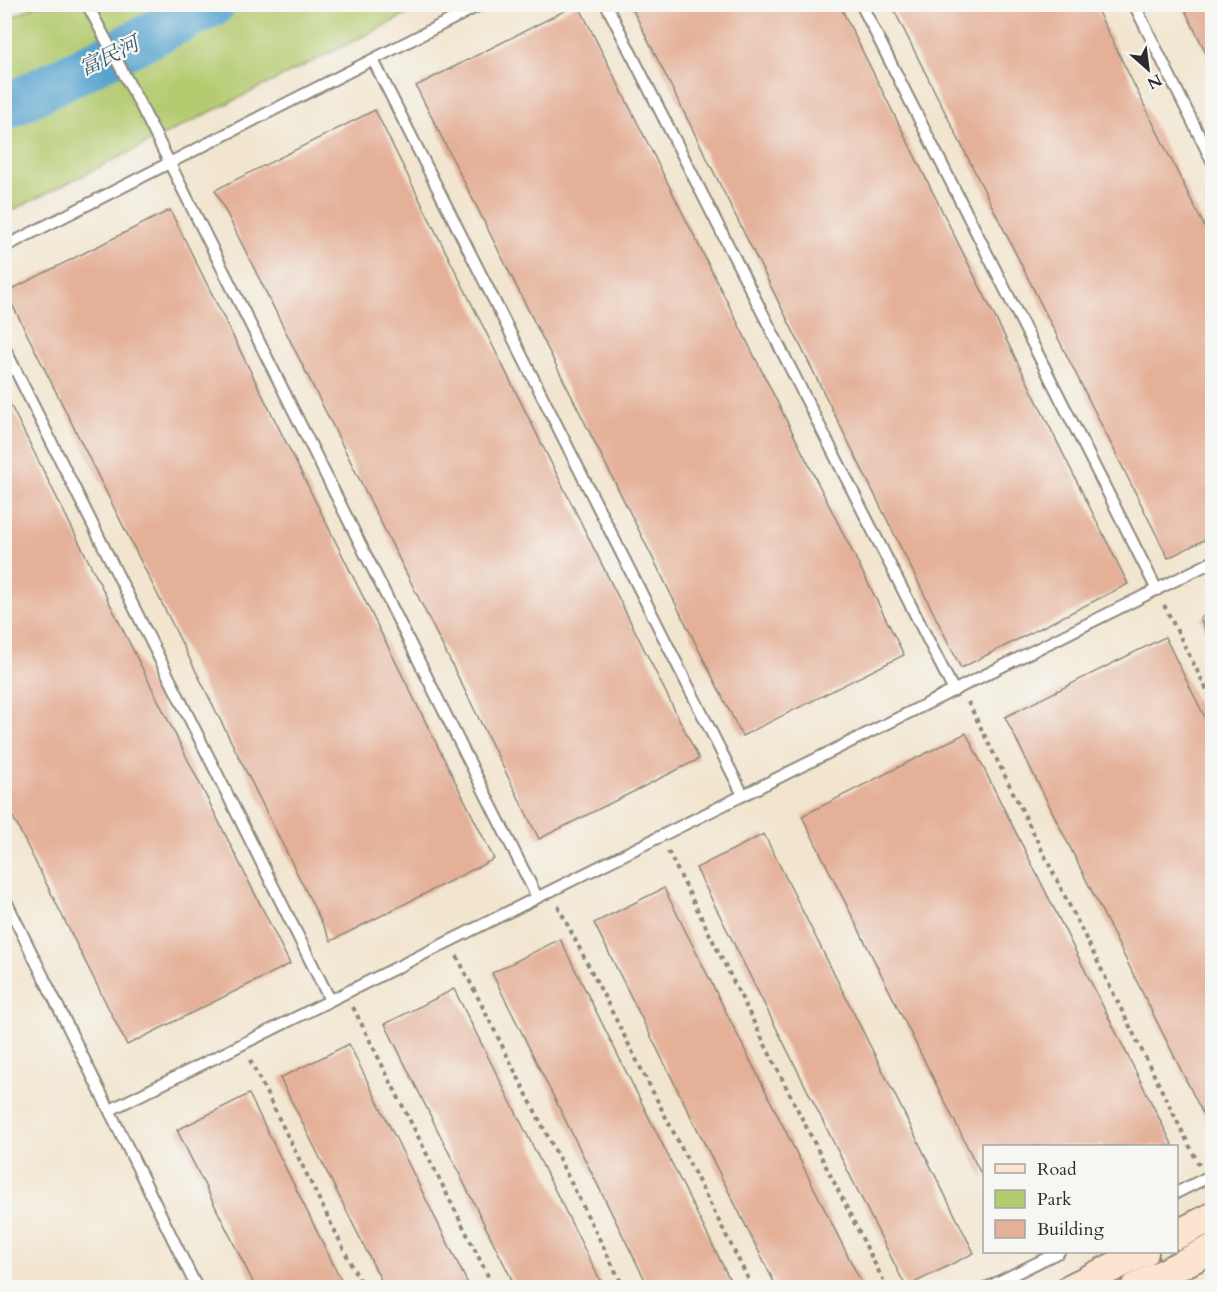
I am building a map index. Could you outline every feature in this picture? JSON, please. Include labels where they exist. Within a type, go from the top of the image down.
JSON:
[{"type":"street","points":[[1178,1234],[1212,1217]]},
{"type":"street","points":[[1135,1287],[1212,1249]]},
{"type":"street","points":[[1071,1287],[1139,1253]]},
{"type":"lane","points":[[87,4],[170,163],[537,897]]},
{"type":"lane","points":[[4,247],[482,4]]},
{"type":"lane","points":[[606,4],[958,689]]},
{"type":"lane","points":[[861,4],[1156,590]]},
{"type":"lane","points":[[1134,4],[1212,161]]},
{"type":"lane","points":[[373,60],[743,795]]},
{"type":"lane","points":[[4,347],[330,1000]]},
{"type":"lane","points":[[110,1110],[1212,562]]},
{"type":"lane","points":[[4,897],[197,1287]]},
{"type":"lane","points":[[1178,1192],[1209,1177]]},
{"type":"lane","points":[[986,1287],[1055,1253]]},
{"type":"path","points":[[1156,590],[1212,700]]},
{"type":"path","points":[[958,689],[1209,1177]]},
{"type":"path","points":[[661,836],[887,1287]]},
{"type":"path","points":[[550,891],[753,1287]]},
{"type":"path","points":[[450,941],[624,1287]]},
{"type":"path","points":[[346,993],[494,1287]]},
{"type":"path","points":[[242,1044],[363,1287]]},
{"type":"green space","points":[[37,5],[426,5],[5,214],[5,21]]},
{"type":"building","points":[[578,4],[904,655],[742,736],[416,86]]},
{"type":"building","points":[[630,4],[839,4],[1128,584],[961,668]]},
{"type":"building","points":[[891,4],[1094,4],[1212,242],[1212,536],[1168,558]]},
{"type":"building","points":[[1182,4],[1212,4],[1212,65]]},
{"type":"building","points":[[375,110],[699,759],[539,839],[215,190]]},
{"type":"building","points":[[170,210],[494,859],[331,941],[6,292]]},
{"type":"building","points":[[4,392],[290,964],[127,1045],[4,799]]},
{"type":"building","points":[[1212,612],[1212,644],[1200,618]]},
{"type":"building","points":[[1165,637],[1212,732],[1212,1132],[1005,717]]},
{"type":"building","points":[[966,733],[1172,1145],[983,1145],[983,1178],[802,816]]},
{"type":"building","points":[[764,834],[974,1253],[906,1287],[696,868]]},
{"type":"building","points":[[664,888],[864,1288],[777,1288],[594,923]]},
{"type":"building","points":[[560,939],[734,1288],[649,1288],[492,973]]},
{"type":"building","points":[[454,989],[604,1288],[516,1288],[385,1024]]},
{"type":"building","points":[[349,1044],[470,1288],[385,1288],[280,1078]]},
{"type":"building","points":[[249,1094],[345,1288],[256,1288],[177,1130]]},
{"type":"waterway","name":"富民河","points":[[4,108],[213,4]]}]
